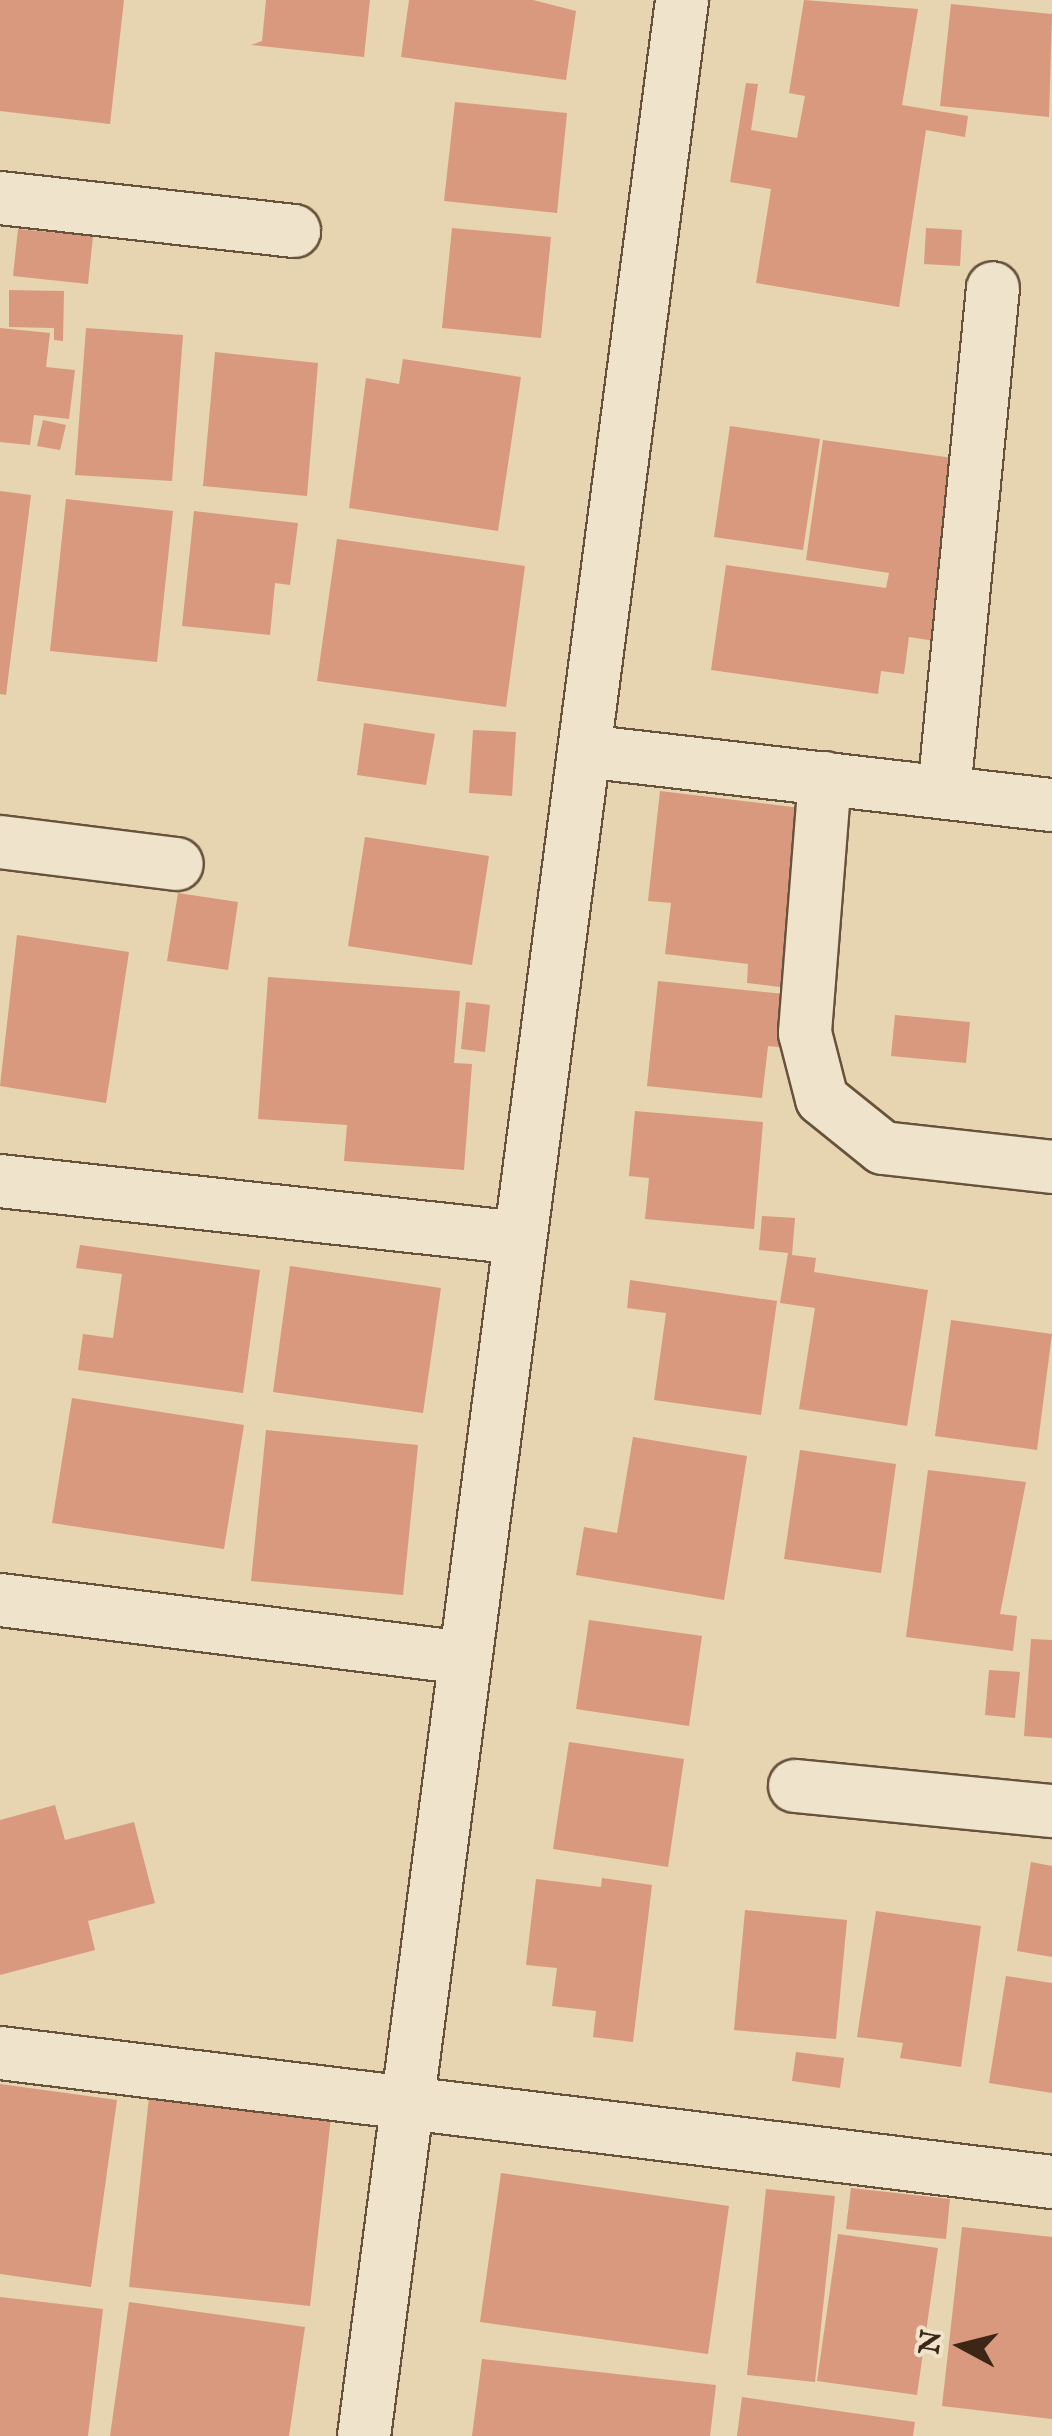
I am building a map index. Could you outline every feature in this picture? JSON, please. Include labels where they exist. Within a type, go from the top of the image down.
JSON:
[{"type":"street","points":[[364,2436],[410,2107],[682,0]]},
{"type":"street","points":[[0,198],[294,231]]},
{"type":"street","points":[[944,792],[992,288]]},
{"type":"street","points":[[584,751],[1052,805]]},
{"type":"street","points":[[826,778],[805,1033],[822,1099],[883,1148],[1052,1167]]},
{"type":"street","points":[[0,842],[177,864]]},
{"type":"street","points":[[0,1181],[520,1238]]},
{"type":"street","points":[[0,1600],[465,1658]]},
{"type":"street","points":[[795,1786],[1052,1811]]},
{"type":"street","points":[[0,2052],[410,2107],[1052,2182]]},
{"type":"building","points":[[0,0],[124,0],[110,124],[0,111]]},
{"type":"building","points":[[266,0],[370,0],[364,57],[251,45],[262,41]]},
{"type":"building","points":[[409,0],[533,0],[576,11],[566,80],[401,57]]},
{"type":"building","points":[[804,0],[918,9],[902,105],[968,116],[965,137],[926,130],[899,307],[756,283],[771,189],[730,182],[746,83],[758,84],[751,130],[797,138],[805,96],[789,93]]},
{"type":"building","points":[[951,4],[1052,14],[1049,117],[940,106]]},
{"type":"building","points":[[455,102],[567,113],[557,213],[444,201]]},
{"type":"building","points":[[452,228],[551,237],[541,338],[442,328]]},
{"type":"building","points":[[926,228],[962,230],[960,266],[924,264]]},
{"type":"building","points":[[18,229],[93,236],[88,284],[13,276]]},
{"type":"building","points":[[9,290],[64,291],[63,341],[54,340],[54,328],[9,327]]},
{"type":"building","points":[[0,328],[50,333],[46,367],[75,370],[69,419],[34,415],[30,445],[0,442]]},
{"type":"building","points":[[86,328],[183,335],[172,481],[75,475]]},
{"type":"building","points":[[215,352],[318,363],[307,496],[203,486]]},
{"type":"building","points":[[403,359],[521,377],[498,531],[349,508],[366,378],[399,384]]},
{"type":"building","points":[[43,420],[66,425],[60,450],[37,446]]},
{"type":"building","points":[[730,426],[820,439],[803,550],[714,537]]},
{"type":"building","points":[[823,440],[960,459],[935,641],[909,637],[904,674],[881,671],[878,694],[711,670],[726,565],[886,588],[889,573],[806,560]]},
{"type":"building","points":[[0,491],[31,495],[6,695],[0,694]]},
{"type":"building","points":[[66,499],[173,511],[157,662],[50,651]]},
{"type":"building","points":[[194,511],[298,523],[290,585],[275,583],[270,635],[182,626]]},
{"type":"building","points":[[337,539],[525,566],[506,707],[317,681]]},
{"type":"building","points":[[364,723],[435,734],[426,785],[357,775]]},
{"type":"building","points":[[473,730],[516,732],[512,796],[469,793]]},
{"type":"building","points":[[660,791],[817,810],[796,989],[747,983],[748,964],[665,954],[671,903],[648,901]]},
{"type":"building","points":[[365,837],[489,856],[472,965],[348,946]]},
{"type":"building","points":[[178,893],[238,902],[228,970],[167,961]]},
{"type":"building","points":[[17,935],[129,952],[106,1103],[0,1086]]},
{"type":"building","points":[[268,977],[460,991],[454,1063],[472,1064],[464,1170],[344,1161],[347,1125],[258,1119]]},
{"type":"building","points":[[658,981],[794,995],[788,1048],[768,1046],[762,1098],[647,1086]]},
{"type":"building","points":[[466,1002],[490,1005],[485,1052],[461,1049]]},
{"type":"building","points":[[895,1015],[970,1022],[966,1063],[891,1056]]},
{"type":"building","points":[[635,1111],[763,1122],[754,1229],[645,1219],[649,1178],[629,1176]]},
{"type":"building","points":[[762,1216],[795,1218],[792,1255],[816,1258],[814,1272],[928,1290],[907,1426],[799,1409],[815,1308],[780,1303],[788,1253],[759,1250]]},
{"type":"building","points":[[80,1245],[260,1270],[243,1393],[78,1370],[83,1334],[113,1338],[122,1274],[76,1268]]},
{"type":"building","points":[[290,1266],[441,1288],[423,1413],[273,1392]]},
{"type":"building","points":[[630,1280],[777,1301],[761,1415],[654,1400],[666,1313],[627,1308]]},
{"type":"building","points":[[951,1320],[1052,1334],[1037,1450],[935,1436]]},
{"type":"building","points":[[72,1398],[244,1425],[224,1549],[52,1523]]},
{"type":"building","points":[[266,1430],[418,1445],[403,1595],[251,1581]]},
{"type":"building","points":[[633,1437],[747,1456],[724,1600],[576,1575],[584,1527],[617,1533]]},
{"type":"building","points":[[800,1450],[896,1464],[881,1573],[784,1559]]},
{"type":"building","points":[[928,1470],[1026,1482],[1000,1614],[1017,1616],[1013,1651],[906,1637]]},
{"type":"building","points":[[589,1620],[702,1636],[689,1726],[576,1709]]},
{"type":"building","points":[[1031,1639],[1052,1640],[1052,1738],[1024,1736]]},
{"type":"building","points":[[989,1670],[1020,1672],[1015,1718],[985,1715]]},
{"type":"building","points":[[569,1742],[684,1759],[668,1867],[553,1849]]},
{"type":"building","points":[[55,1805],[65,1840],[134,1822],[155,1903],[88,1921],[95,1950],[0,1975],[0,1820]]},
{"type":"building","points":[[1031,1862],[1052,1866],[1052,1957],[1017,1951]]},
{"type":"building","points":[[602,1878],[652,1885],[633,2042],[593,2037],[596,2011],[552,2006],[557,1968],[526,1965],[536,1879],[601,1887]]},
{"type":"building","points":[[745,1910],[847,1920],[836,2039],[734,2030]]},
{"type":"building","points":[[876,1911],[981,1926],[961,2067],[900,2058],[903,2043],[857,2037]]},
{"type":"building","points":[[1006,1976],[1052,1983],[1052,2093],[989,2083]]},
{"type":"building","points":[[796,2052],[844,2058],[840,2088],[792,2081]]},
{"type":"building","points":[[0,2084],[117,2100],[91,2287],[0,2274]]},
{"type":"building","points":[[149,2097],[331,2117],[310,2306],[129,2287]]},
{"type":"building","points":[[501,2173],[729,2206],[708,2354],[480,2322]]},
{"type":"building","points":[[851,2188],[950,2199],[946,2239],[846,2229]]},
{"type":"building","points":[[766,2189],[835,2196],[815,2382],[747,2375]]},
{"type":"building","points":[[962,2227],[1052,2237],[1052,2419],[942,2406]]},
{"type":"building","points":[[838,2234],[938,2248],[917,2395],[817,2381]]},
{"type":"building","points":[[0,2297],[103,2309],[88,2436],[0,2436]]},
{"type":"building","points":[[129,2302],[305,2327],[289,2436],[110,2436]]},
{"type":"building","points":[[482,2359],[716,2385],[710,2436],[472,2436]]},
{"type":"building","points":[[742,2397],[915,2422],[913,2436],[737,2436]]}]
